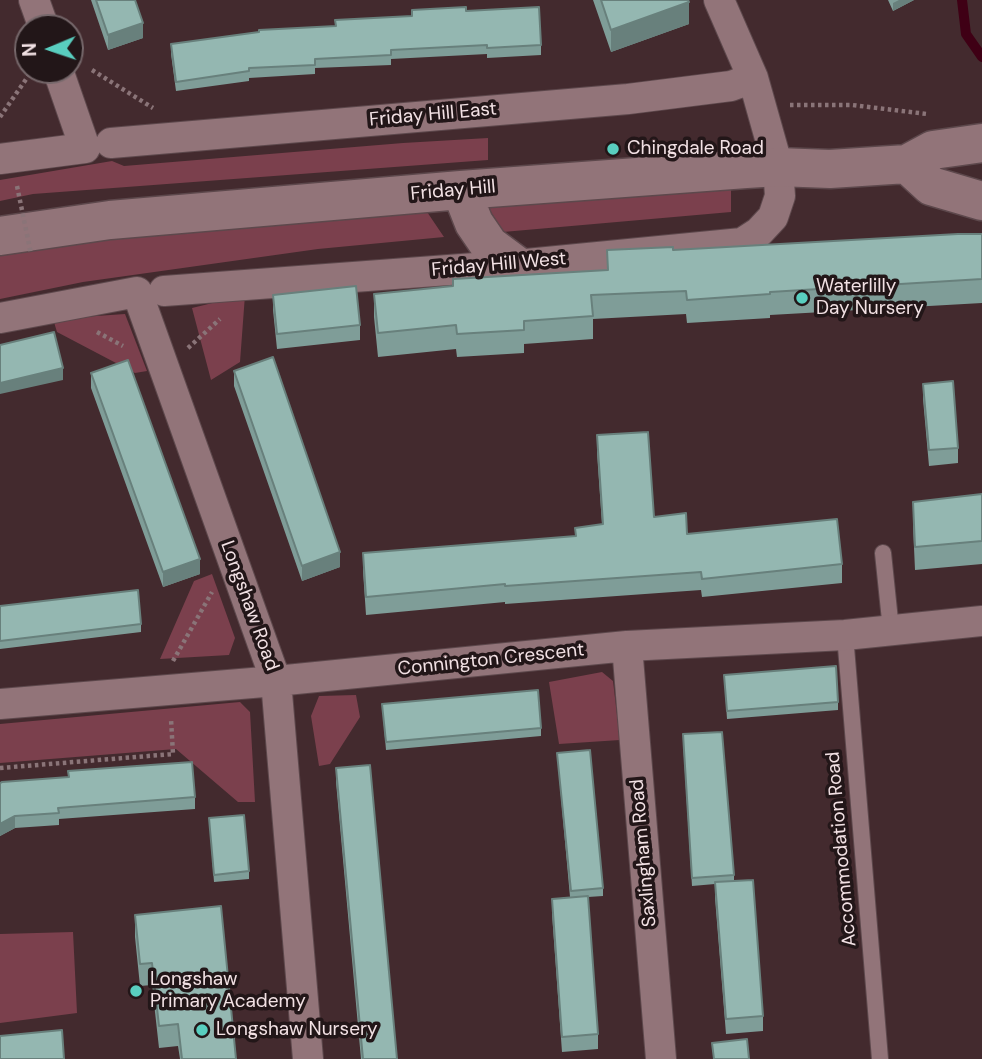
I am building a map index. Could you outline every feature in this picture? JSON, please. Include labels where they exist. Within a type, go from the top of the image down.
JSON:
[{"type":"main road","name":"Friday Hill","points":[[15,245],[110,220],[461,190],[778,167],[830,169],[907,164],[933,150],[982,144]]},
{"type":"main road","points":[[907,164],[931,186],[982,201]]},
{"type":"main road","points":[[461,190],[474,223],[489,245],[516,265]]},
{"type":"street","points":[[719,0],[753,78],[778,167]]},
{"type":"street","name":"Friday Hill East","points":[[0,159],[197,135],[628,99],[731,86],[753,78]]},
{"type":"street","points":[[76,84],[98,146]]},
{"type":"street","name":"Friday Hill West","points":[[0,318],[150,291],[516,265],[742,243],[773,217],[780,196],[778,167]]},
{"type":"street","name":"Longshaw Road","points":[[150,291],[165,369],[276,681],[308,1059]]},
{"type":"street","name":"Connington Crescent","points":[[0,704],[276,681],[627,646],[845,635],[982,621]]},
{"type":"street","name":"Saxlingham Road","points":[[627,646],[661,1059]]},
{"type":"lane","points":[[883,553],[891,630]]},
{"type":"lane","name":"Accommodation Road","points":[[845,635],[880,1059]]},
{"type":"path","points":[[84,74],[197,135]]},
{"type":"path","points":[[0,117],[22,84]]},
{"type":"path","points":[[785,105],[852,105],[930,114]]},
{"type":"path","points":[[15,245],[17,186]]},
{"type":"path","points":[[54,308],[165,369],[221,318]]},
{"type":"path","points":[[0,768],[173,754],[162,691],[232,559]]},
{"type":"shaded area","points":[[488,138],[488,160],[33,194],[0,201],[0,180],[112,161],[124,166]]},
{"type":"shaded area","points":[[731,184],[731,212],[503,232],[481,195]]},
{"type":"shaded area","points":[[421,203],[444,237],[318,249],[83,282],[0,299],[0,251]]},
{"type":"shaded area","points":[[245,295],[240,362],[211,380],[192,308]]},
{"type":"shaded area","points":[[125,314],[147,371],[135,373],[57,332],[53,319]]},
{"type":"shaded area","points":[[212,574],[235,638],[229,655],[160,659],[194,581]]},
{"type":"shaded area","points":[[602,672],[613,681],[620,740],[559,744],[549,682]]},
{"type":"shaded area","points":[[356,695],[360,717],[330,764],[319,766],[311,716],[319,696]]},
{"type":"shaded area","points":[[240,702],[250,712],[255,802],[238,802],[176,749],[0,763],[0,724]]},
{"type":"shaded area","points":[[73,932],[77,1013],[0,1023],[0,934]]},
{"type":"building","points":[[96,0],[135,0],[143,23],[108,35]]},
{"type":"building","points":[[601,0],[688,0],[689,2],[611,30]]},
{"type":"building","points":[[466,7],[466,11],[539,7],[541,45],[391,50],[391,55],[315,59],[315,65],[249,68],[249,71],[176,82],[171,44],[259,30],[336,26],[335,20],[412,16],[412,10]]},
{"type":"building","points":[[982,234],[982,279],[687,300],[686,291],[591,295],[593,316],[524,321],[524,330],[457,334],[456,325],[378,333],[374,294],[453,286],[453,279],[608,270],[607,250],[673,247],[673,250]]},
{"type":"building","points":[[356,286],[360,325],[277,334],[273,295]]},
{"type":"building","points":[[54,332],[63,368],[0,383],[0,345]]},
{"type":"building","points":[[273,357],[340,552],[302,566],[234,371]]},
{"type":"building","points":[[128,360],[200,559],[163,572],[91,373]]},
{"type":"building","points":[[953,381],[958,448],[929,450],[923,384]]},
{"type":"building","points":[[648,432],[654,517],[686,513],[687,534],[837,519],[842,564],[702,579],[701,572],[505,584],[366,597],[363,553],[576,536],[575,528],[603,524],[597,435]]},
{"type":"building","points":[[982,494],[982,541],[915,547],[913,502]]},
{"type":"building","points":[[138,590],[141,624],[0,641],[0,606]]},
{"type":"building","points":[[836,666],[838,702],[727,711],[724,675]]},
{"type":"building","points":[[538,690],[541,728],[386,742],[382,704]]},
{"type":"building","points":[[722,732],[734,875],[692,878],[683,734]]},
{"type":"building","points":[[590,750],[603,888],[571,891],[557,753]]},
{"type":"building","points":[[192,762],[195,797],[58,808],[59,813],[15,816],[0,824],[2,782],[69,777],[68,771]]},
{"type":"building","points":[[370,765],[397,1059],[363,1059],[336,768]]},
{"type":"building","points":[[244,815],[249,871],[214,875],[209,818]]},
{"type":"building","points":[[753,880],[763,1016],[726,1019],[715,882]]},
{"type":"building","points":[[588,896],[598,1034],[562,1037],[552,899]]},
{"type":"building","points":[[221,906],[236,1059],[182,1059],[178,1024],[159,1026],[152,963],[140,964],[135,915]]},
{"type":"building","points":[[62,1030],[64,1059],[0,1059],[0,1036]]},
{"type":"building","points":[[747,1039],[749,1059],[714,1059],[712,1043]]},
{"type":"waterway","points":[[962,0],[966,34],[982,57]]},
{"type":"place","name":"Chingdale Road","points":[[613,149]]},
{"type":"place","name":"Waterlilly Day Nursery","points":[[802,298]]},
{"type":"place","name":"Longshaw Primary Academy","points":[[136,991]]},
{"type":"place","name":"Longshaw Nursery","points":[[202,1030]]}]
